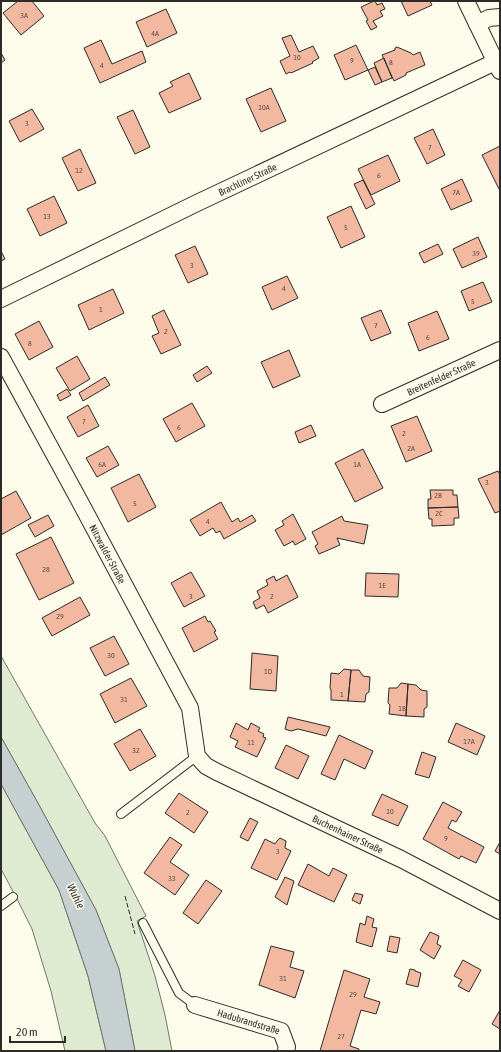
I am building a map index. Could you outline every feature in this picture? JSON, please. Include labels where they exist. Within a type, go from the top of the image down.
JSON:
[{"type":"street","points":[[466,1],[498,67]]},
{"type":"street","points":[[477,24],[489,18],[500,17]]},
{"type":"street","name":"Brachliner Straße","points":[[1,299],[197,203],[498,67]]},
{"type":"street","name":"Breitenfelder Straße","points":[[382,404],[500,350]]},
{"type":"street","name":"Nitzwalder Straße","points":[[1,357],[190,708],[197,756]]},
{"type":"street","name":"Buchenhainer Straße","points":[[197,756],[206,766],[217,772],[401,859],[500,910]]},
{"type":"street","name":"Hadubrandstraße","points":[[195,1005],[281,1031],[287,1047],[286,1051]]},
{"type":"lane","points":[[121,814],[197,756]]},
{"type":"lane","points":[[1,906],[13,897]]},
{"type":"lane","points":[[143,923],[179,992],[195,1005]]},
{"type":"green space","points":[[1,656],[95,823],[105,836],[146,916],[137,921],[155,976],[172,1051],[135,1051],[119,969],[96,910],[1,737]]},
{"type":"green space","points":[[1,784],[59,890],[88,976],[106,1051],[65,1051],[51,991],[32,929],[1,869]]},
{"type":"water","name":"Wuhle","points":[[1,737],[96,910],[119,969],[135,1051],[106,1051],[88,976],[59,890],[1,784]]},
{"type":"building","points":[[18,1],[32,1],[44,16],[21,35],[3,13]]},
{"type":"building","points":[[374,1],[377,5],[382,3],[385,9],[380,11],[383,16],[373,21],[377,27],[371,30],[366,21],[368,20],[361,7]]},
{"type":"building","points":[[401,1],[430,1],[432,5],[408,16]]},
{"type":"building","points":[[166,9],[177,33],[147,47],[136,22]]},
{"type":"building","points":[[291,35],[299,52],[313,46],[319,58],[312,62],[313,63],[286,74],[280,61],[290,56],[282,38]]},
{"type":"building","points":[[101,40],[112,64],[142,51],[146,62],[100,83],[84,48]]},
{"type":"building","points":[[356,45],[368,70],[345,80],[334,55]]},
{"type":"building","points":[[397,47],[413,55],[420,52],[425,65],[406,73],[406,75],[394,81],[382,55],[395,50]]},
{"type":"building","points":[[1,53],[5,60],[1,63]]},
{"type":"building","points":[[384,58],[392,78],[382,82],[374,63]]},
{"type":"building","points":[[375,67],[382,82],[375,85],[368,70]]},
{"type":"building","points":[[189,73],[201,99],[169,113],[159,93],[173,86],[170,82]]},
{"type":"building","points":[[271,88],[286,121],[261,132],[246,99]]},
{"type":"building","points":[[32,109],[44,129],[20,142],[9,121]]},
{"type":"building","points":[[133,110],[150,147],[135,154],[117,117]]},
{"type":"building","points":[[433,129],[445,155],[427,164],[414,138]]},
{"type":"building","points":[[500,146],[500,188],[499,189],[482,155]]},
{"type":"building","points":[[80,149],[96,183],[78,191],[62,158]]},
{"type":"building","points":[[388,155],[400,181],[371,195],[358,169]]},
{"type":"building","points":[[462,179],[472,201],[451,210],[441,189]]},
{"type":"building","points":[[363,180],[375,204],[366,209],[354,184]]},
{"type":"building","points":[[54,196],[67,223],[40,236],[27,209]]},
{"type":"building","points":[[351,206],[365,237],[341,248],[327,217]]},
{"type":"building","points":[[478,237],[487,257],[462,268],[453,249]]},
{"type":"building","points":[[438,244],[443,254],[424,263],[419,253]]},
{"type":"building","points":[[195,246],[208,274],[188,283],[175,255]]},
{"type":"building","points":[[1,251],[5,259],[1,261]]},
{"type":"building","points":[[287,276],[298,298],[272,310],[262,287]]},
{"type":"building","points":[[483,282],[492,302],[469,311],[461,291]]},
{"type":"building","points":[[113,289],[124,313],[89,330],[78,305]]},
{"type":"building","points":[[164,310],[181,345],[161,354],[152,336],[159,333],[152,316]]},
{"type":"building","points":[[381,310],[391,333],[371,341],[361,318]]},
{"type":"building","points":[[437,311],[449,339],[419,351],[408,323]]},
{"type":"building","points":[[39,321],[53,347],[29,360],[15,334]]},
{"type":"building","points":[[289,350],[300,376],[273,388],[261,362]]},
{"type":"building","points":[[77,356],[90,379],[70,391],[56,368]]},
{"type":"building","points":[[207,366],[212,373],[197,382],[193,375]]},
{"type":"building","points":[[105,377],[110,385],[83,401],[79,393]]},
{"type":"building","points":[[67,389],[71,395],[60,401],[57,395]]},
{"type":"building","points":[[192,403],[205,426],[176,442],[163,419]]},
{"type":"building","points":[[88,405],[99,426],[78,437],[67,417]]},
{"type":"building","points":[[417,416],[432,451],[406,462],[391,426]]},
{"type":"building","points":[[311,425],[316,436],[299,443],[295,432]]},
{"type":"building","points":[[108,446],[119,465],[97,477],[86,458]]},
{"type":"building","points":[[363,449],[383,488],[355,502],[335,463]]},
{"type":"building","points":[[498,471],[500,475],[500,511],[495,513],[478,479]]},
{"type":"building","points":[[139,474],[156,507],[128,522],[111,488]]},
{"type":"building","points":[[430,490],[453,490],[453,495],[457,495],[458,507],[428,508],[428,499],[431,499]]},
{"type":"building","points":[[16,491],[31,518],[1,535],[1,499]]},
{"type":"building","points":[[221,502],[232,522],[238,518],[240,522],[252,515],[256,521],[224,539],[220,531],[216,533],[213,528],[200,536],[190,520]]},
{"type":"building","points":[[458,507],[459,518],[454,518],[454,525],[432,526],[432,519],[429,519],[428,508]]},
{"type":"building","points":[[293,514],[306,539],[295,545],[293,541],[284,546],[275,530],[284,525],[282,521]]},
{"type":"building","points":[[48,515],[54,526],[35,537],[28,525]]},
{"type":"building","points":[[342,516],[344,521],[368,525],[364,544],[337,538],[340,545],[319,554],[315,546],[318,544],[312,532]]},
{"type":"building","points":[[51,537],[74,583],[39,600],[16,554]]},
{"type":"building","points":[[191,572],[205,596],[184,607],[171,583]]},
{"type":"building","points":[[366,573],[399,574],[398,597],[365,596]]},
{"type":"building","points":[[287,575],[298,597],[268,613],[264,605],[256,609],[253,602],[260,598],[257,591],[268,585],[266,580],[274,576],[276,581]]},
{"type":"building","points":[[80,597],[90,615],[52,636],[42,618]]},
{"type":"building","points":[[205,616],[216,631],[214,632],[218,639],[194,652],[182,628]]},
{"type":"building","points":[[114,636],[129,664],[105,676],[90,648]]},
{"type":"building","points":[[252,653],[278,656],[276,691],[250,689]]},
{"type":"building","points":[[344,669],[351,670],[348,701],[331,700],[331,673],[339,674]]},
{"type":"building","points":[[351,670],[359,670],[363,676],[370,677],[369,692],[366,694],[365,702],[348,701]]},
{"type":"building","points":[[131,678],[147,706],[115,723],[100,694]]},
{"type":"building","points":[[401,683],[408,684],[406,716],[389,714],[389,688],[397,688]]},
{"type":"building","points":[[408,684],[416,685],[421,690],[427,691],[427,707],[424,709],[424,717],[406,716]]},
{"type":"building","points":[[288,717],[330,727],[326,736],[298,729],[291,731],[285,729]]},
{"type":"building","points":[[236,723],[248,730],[251,723],[260,728],[258,731],[264,734],[263,737],[266,738],[257,757],[235,747],[238,741],[230,737]]},
{"type":"building","points":[[456,723],[485,736],[477,755],[448,742]]},
{"type":"building","points":[[140,729],[156,756],[130,771],[114,744]]},
{"type":"building","points":[[339,735],[373,751],[365,769],[344,759],[335,780],[321,774]]},
{"type":"building","points":[[286,745],[309,756],[298,779],[275,768]]},
{"type":"building","points":[[422,752],[436,757],[429,778],[415,774]]},
{"type":"building","points":[[179,793],[208,812],[194,833],[165,813]]},
{"type":"building","points":[[382,794],[408,806],[398,826],[372,815]]},
{"type":"building","points":[[443,802],[462,812],[456,822],[452,820],[448,828],[484,847],[476,863],[461,856],[459,859],[423,839]]},
{"type":"building","points":[[250,818],[258,822],[248,841],[240,837]]},
{"type":"building","points":[[170,837],[182,845],[170,862],[189,875],[175,895],[144,873]]},
{"type":"building","points":[[280,838],[286,841],[285,848],[291,851],[277,880],[251,868],[265,839],[275,844]]},
{"type":"building","points":[[500,842],[500,854],[495,851]]},
{"type":"building","points":[[308,864],[329,876],[333,868],[347,875],[334,902],[298,885]]},
{"type":"building","points":[[285,877],[294,881],[287,905],[275,897]]},
{"type":"building","points":[[206,880],[222,891],[198,924],[183,913]]},
{"type":"building","points":[[355,893],[363,895],[360,904],[352,900]]},
{"type":"building","points":[[367,916],[374,919],[372,927],[377,928],[372,947],[356,942],[360,923],[365,925]]},
{"type":"building","points":[[430,932],[439,936],[437,944],[441,946],[434,959],[420,950]]},
{"type":"building","points":[[390,936],[400,938],[397,953],[387,951]]},
{"type":"building","points":[[271,946],[294,952],[290,967],[304,971],[295,998],[259,985]]},
{"type":"building","points":[[463,960],[481,970],[469,992],[458,986],[462,980],[454,976]]},
{"type":"building","points":[[410,969],[421,973],[418,987],[406,984]]},
{"type":"building","points":[[344,970],[370,979],[364,997],[380,1002],[376,1014],[361,1010],[350,1046],[359,1049],[359,1051],[320,1051]]},
{"type":"building","points":[[500,1010],[500,1029],[492,1024]]},
{"type":"fence","points":[[125,896],[135,934]]}]
